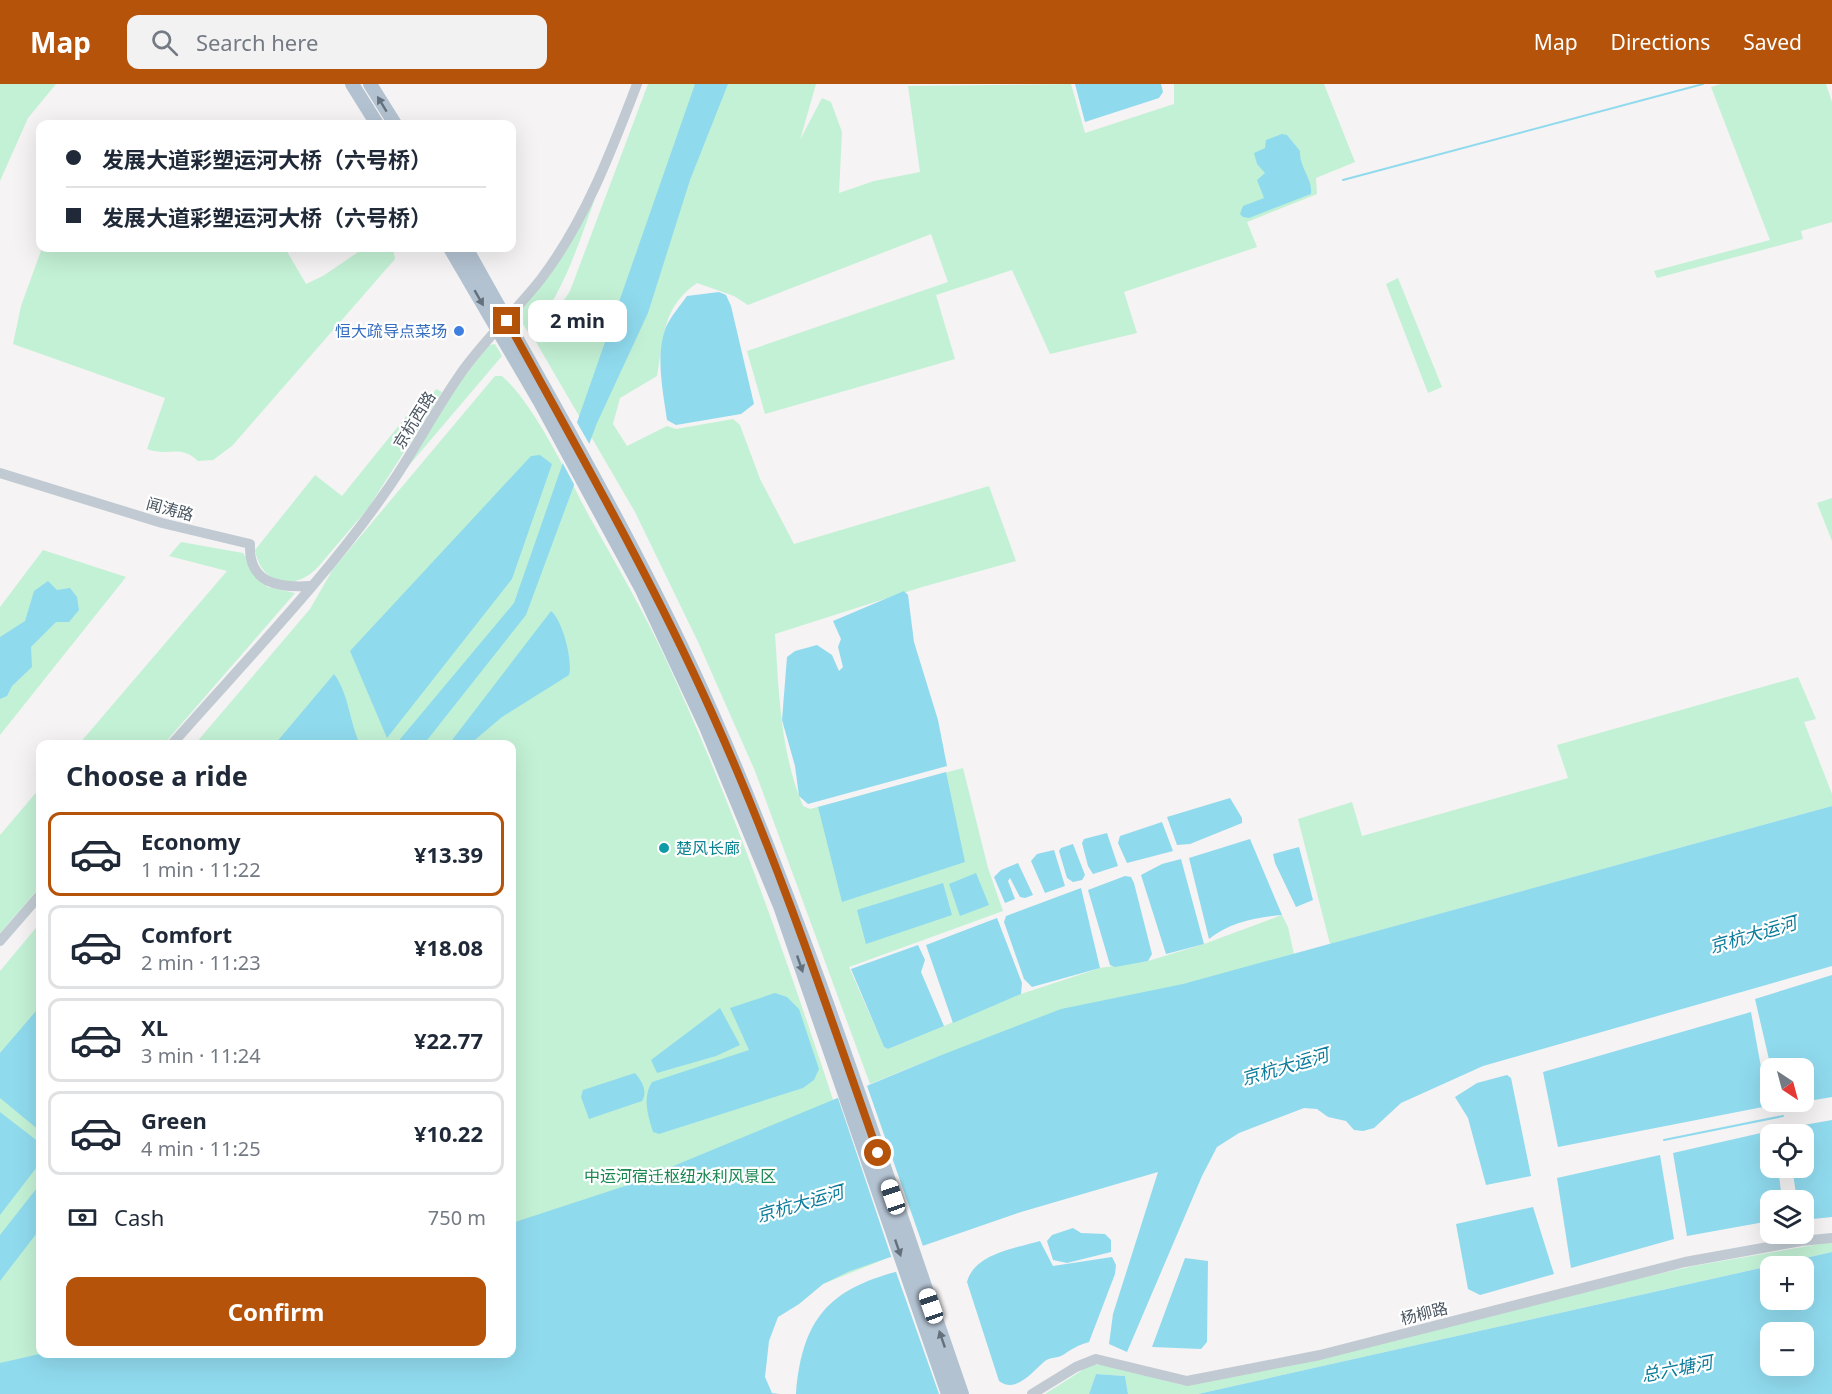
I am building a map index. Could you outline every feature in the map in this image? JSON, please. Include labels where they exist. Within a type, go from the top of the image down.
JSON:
[{"type":"main road","points":[[352,84],[374,120]]},
{"type":"main road","points":[[370,84],[392,120]]},
{"type":"main road","points":[[452,252],[540,402],[642,590],[706,727],[780,906],[948,1394]]},
{"type":"main road","points":[[468,252],[617,522],[711,711],[768,843],[810,956],[962,1394]]},
{"type":"street","name":"京杭西路","points":[[175,740],[310,586],[389,488],[460,374],[541,278],[565,243],[608,160],[637,84]]},
{"type":"street","name":"闻涛路","points":[[0,473],[162,523],[250,544],[251,558],[264,579],[278,586],[310,586]]},
{"type":"street","points":[[0,941],[36,900]]},
{"type":"street","name":"杨柳路","points":[[1032,1394],[1076,1367],[1096,1359],[1187,1381],[1320,1355],[1685,1262],[1801,1241],[1832,1238]]},
{"type":"green space","points":[[0,84],[56,84],[28,118],[0,181]]},
{"type":"green space","points":[[648,84],[816,84],[800,140],[822,98],[831,102],[842,132],[839,193],[874,181],[920,172],[908,86],[1071,84],[1085,133],[1174,104],[1174,84],[1324,84],[1355,162],[1316,178],[1317,194],[1247,222],[1257,247],[1124,292],[1137,333],[1050,354],[1012,270],[936,295],[955,359],[765,414],[747,351],[948,282],[931,234],[748,305],[734,296],[697,283],[677,302],[666,324],[657,376],[620,398],[613,424],[627,446],[667,426],[676,429],[733,419],[740,425],[760,479],[794,544],[989,486],[1016,561],[922,587],[775,634],[785,743],[795,785],[803,806],[810,809],[963,768],[988,868],[1003,911],[849,967],[884,1047],[888,1049],[1021,994],[1100,968],[1148,961],[1204,944],[1282,915],[1288,927],[1294,954],[939,1056],[870,1084],[755,771],[699,644],[635,512],[536,342],[570,291]]},
{"type":"green space","points":[[1721,84],[1826,84],[1832,102],[1832,222],[1801,231],[1803,239],[1657,278],[1654,271],[1770,240],[1711,87]]},
{"type":"green space","points":[[595,199],[560,287],[551,304],[529,334],[517,314],[550,275]]},
{"type":"green space","points":[[41,252],[287,252],[306,284],[323,276],[358,252],[394,252],[395,259],[232,446],[213,460],[198,461],[185,453],[147,449],[165,398],[13,344],[21,306]]},
{"type":"green space","points":[[1398,278],[1442,387],[1428,393],[1386,284]]},
{"type":"green space","points":[[495,344],[502,356],[400,476],[448,397],[489,345]]},
{"type":"green space","name":"中运河宿迁枢纽水利风景区","points":[[495,376],[502,376],[527,404],[550,442],[649,625],[699,734],[785,957],[885,1259],[823,1284],[799,1304],[778,1317],[699,1394],[0,1394],[0,971],[36,928],[36,1358],[516,1358],[516,740],[198,740],[310,609],[333,569]]},
{"type":"green space","points":[[436,389],[442,392],[369,507],[318,567],[309,575],[290,582],[280,581],[264,571],[258,562],[255,550],[315,475],[342,496],[409,413],[416,417]]},
{"type":"green space","points":[[1832,498],[1832,541],[1817,503]]},
{"type":"green space","points":[[181,542],[243,553],[267,587],[295,593],[167,740],[82,740],[227,571],[169,556]]},
{"type":"green space","points":[[43,550],[126,577],[0,735],[0,607]]},
{"type":"green space","points":[[1798,677],[1816,719],[1804,722],[1832,794],[1832,806],[1330,944],[1298,819],[1352,802],[1362,836],[1568,778],[1557,745]]},
{"type":"green space","points":[[36,793],[36,892],[0,933],[0,835]]},
{"type":"green space","points":[[1832,1242],[1832,1252],[1814,1256],[1760,1256],[1760,1268],[1198,1394],[1128,1394],[1125,1376],[1096,1374],[1089,1394],[1045,1394],[1092,1364],[1111,1366],[1182,1385],[1693,1266]]},
{"type":"water","points":[[695,84],[728,84],[690,180],[648,313],[597,423],[526,615],[427,740],[399,740],[514,603]]},
{"type":"water","points":[[1075,84],[1161,84],[1163,92],[1159,98],[1085,122]]},
{"type":"water","points":[[1282,134],[1287,135],[1300,151],[1311,194],[1249,218],[1243,217],[1240,214],[1243,206],[1264,198],[1257,180],[1265,173],[1257,164],[1254,153],[1265,148],[1266,140]]},
{"type":"water","points":[[719,292],[726,295],[731,306],[754,404],[741,414],[676,425],[667,420],[662,385],[660,361],[666,327],[687,296]]},
{"type":"water","points":[[540,455],[552,464],[512,579],[387,738],[350,651],[531,456]]},
{"type":"water","points":[[48,581],[57,590],[70,588],[77,597],[79,610],[69,622],[56,622],[31,647],[32,667],[12,686],[7,696],[0,699],[0,637],[25,621],[34,591]]},
{"type":"water","points":[[904,591],[908,595],[914,642],[938,720],[947,766],[808,804],[799,796],[795,766],[782,720],[787,657],[795,651],[817,645],[832,655],[839,671],[843,667],[838,647],[841,639],[833,621]]},
{"type":"water","points":[[551,611],[559,623],[566,642],[570,660],[569,675],[502,717],[475,740],[452,740]]},
{"type":"water","points":[[334,674],[343,690],[358,740],[278,740]]},
{"type":"water","points":[[946,772],[965,862],[842,902],[818,807]]},
{"type":"water","points":[[1230,798],[1242,818],[1242,823],[1190,844],[1177,845],[1167,817]]},
{"type":"water","name":"京杭大运河","points":[[1832,806],[1832,966],[1483,1066],[1401,1103],[1374,1128],[1363,1131],[1354,1130],[1346,1121],[1328,1117],[1317,1109],[1304,1108],[1239,1133],[1217,1147],[1202,1176],[1127,1352],[1109,1344],[1113,1314],[1158,1172],[1021,1212],[850,1271],[823,1284],[799,1304],[778,1317],[769,1341],[765,1377],[772,1393],[780,1394],[0,1394],[0,1363],[36,1355],[36,1358],[516,1358],[516,1222],[625,1186],[939,1056],[1061,1009],[1183,984]]},
{"type":"water","points":[[1162,822],[1173,851],[1127,863],[1118,843],[1120,836]]},
{"type":"water","points":[[1107,833],[1118,866],[1093,874],[1088,866],[1082,843],[1084,839]]},
{"type":"water","points":[[1250,839],[1282,915],[1243,922],[1209,939],[1189,858]]},
{"type":"water","points":[[1073,844],[1085,875],[1082,880],[1073,882],[1067,878],[1059,851]]},
{"type":"water","points":[[1299,847],[1313,900],[1296,907],[1273,854]]},
{"type":"water","points":[[1054,850],[1065,886],[1045,893],[1031,861],[1037,854]]},
{"type":"water","points":[[1181,859],[1204,944],[1166,954],[1141,875],[1162,864]]},
{"type":"water","points":[[1018,863],[1033,895],[1020,897],[1010,878],[1008,881],[1015,899],[1005,903],[994,877],[1001,870]]},
{"type":"water","points":[[976,873],[989,905],[960,916],[949,884]]},
{"type":"water","points":[[1125,876],[1131,877],[1134,883],[1152,954],[1148,961],[1115,967],[1110,965],[1088,890]]},
{"type":"water","points":[[943,883],[952,915],[866,944],[857,910]]},
{"type":"water","points":[[1081,888],[1100,968],[1032,987],[1024,979],[1004,922],[1006,916]]},
{"type":"water","points":[[997,918],[1022,983],[1021,994],[953,1023],[926,945]]},
{"type":"water","points":[[918,945],[925,960],[921,972],[944,1026],[888,1049],[884,1047],[851,969]]},
{"type":"water","points":[[1832,975],[1832,1097],[1814,1100],[1814,1058],[1769,1058],[1755,999]]},
{"type":"water","points":[[775,993],[787,997],[799,1009],[819,1069],[814,1080],[803,1088],[659,1134],[653,1132],[647,1100],[652,1082],[749,1050],[730,1008]]},
{"type":"water","points":[[720,1008],[740,1045],[716,1056],[657,1073],[651,1060]]},
{"type":"water","points":[[36,1011],[36,1128],[0,1098],[0,1053]]},
{"type":"water","points":[[1751,1012],[1760,1062],[1760,1108],[1558,1147],[1543,1072]]},
{"type":"water","points":[[635,1073],[643,1086],[642,1101],[589,1119],[581,1097],[583,1090]]},
{"type":"water","points":[[1507,1075],[1511,1078],[1531,1176],[1486,1185],[1468,1118],[1455,1097],[1477,1083]]},
{"type":"water","points":[[0,1112],[36,1140],[36,1168],[0,1215]]},
{"type":"water","points":[[1832,1120],[1832,1217],[1814,1219],[1814,1190],[1795,1190],[1794,1178],[1814,1178],[1814,1124],[1810,1124]]},
{"type":"water","points":[[1760,1133],[1760,1178],[1779,1178],[1781,1190],[1760,1190],[1760,1223],[1687,1236],[1673,1153]]},
{"type":"water","points":[[1660,1155],[1674,1239],[1571,1268],[1557,1178]]},
{"type":"water","points":[[36,1189],[36,1234],[0,1281],[0,1235]]},
{"type":"water","points":[[1533,1207],[1554,1274],[1480,1295],[1468,1289],[1456,1224]]},
{"type":"water","points":[[1073,1228],[1081,1233],[1105,1234],[1111,1240],[1111,1252],[1067,1263],[1053,1260],[1047,1241],[1052,1235]]},
{"type":"water","points":[[1040,1241],[1053,1266],[1112,1257],[1116,1265],[1115,1274],[1089,1342],[1061,1356],[1047,1360],[1018,1383],[1005,1384],[999,1381],[967,1282],[971,1272],[987,1259]]},
{"type":"water","name":"总六塘河","points":[[1832,1252],[1832,1394],[1198,1394],[1760,1268],[1760,1310],[1814,1310],[1814,1256]]},
{"type":"water","points":[[1185,1258],[1208,1261],[1207,1342],[1201,1349],[1152,1347]]},
{"type":"water","points":[[924,1265],[964,1394],[796,1394],[800,1363],[807,1338],[818,1318],[832,1302],[849,1290],[870,1280]]},
{"type":"water","points":[[1096,1374],[1125,1376],[1128,1394],[1089,1394]]},
{"type":"pier","points":[[575,419],[591,447],[576,488],[561,460]]},
{"type":"pier","points":[[866,1083],[924,1249],[892,1259],[837,1095]]},
{"type":"pier","points":[[923,1262],[930,1268],[972,1394],[939,1394],[895,1269]]},
{"type":"waterway","points":[[1343,180],[1703,84]]},
{"type":"waterway","points":[[1664,1140],[1783,1116]]},
{"type":"place","name":"恒大疏导点菜场","points":[[459,331]]},
{"type":"place","name":"楚风长廊","points":[[664,848]]},
{"type":"route","points":[[507,321],[627,540],[711,711],[768,843],[878,1153]]}]
